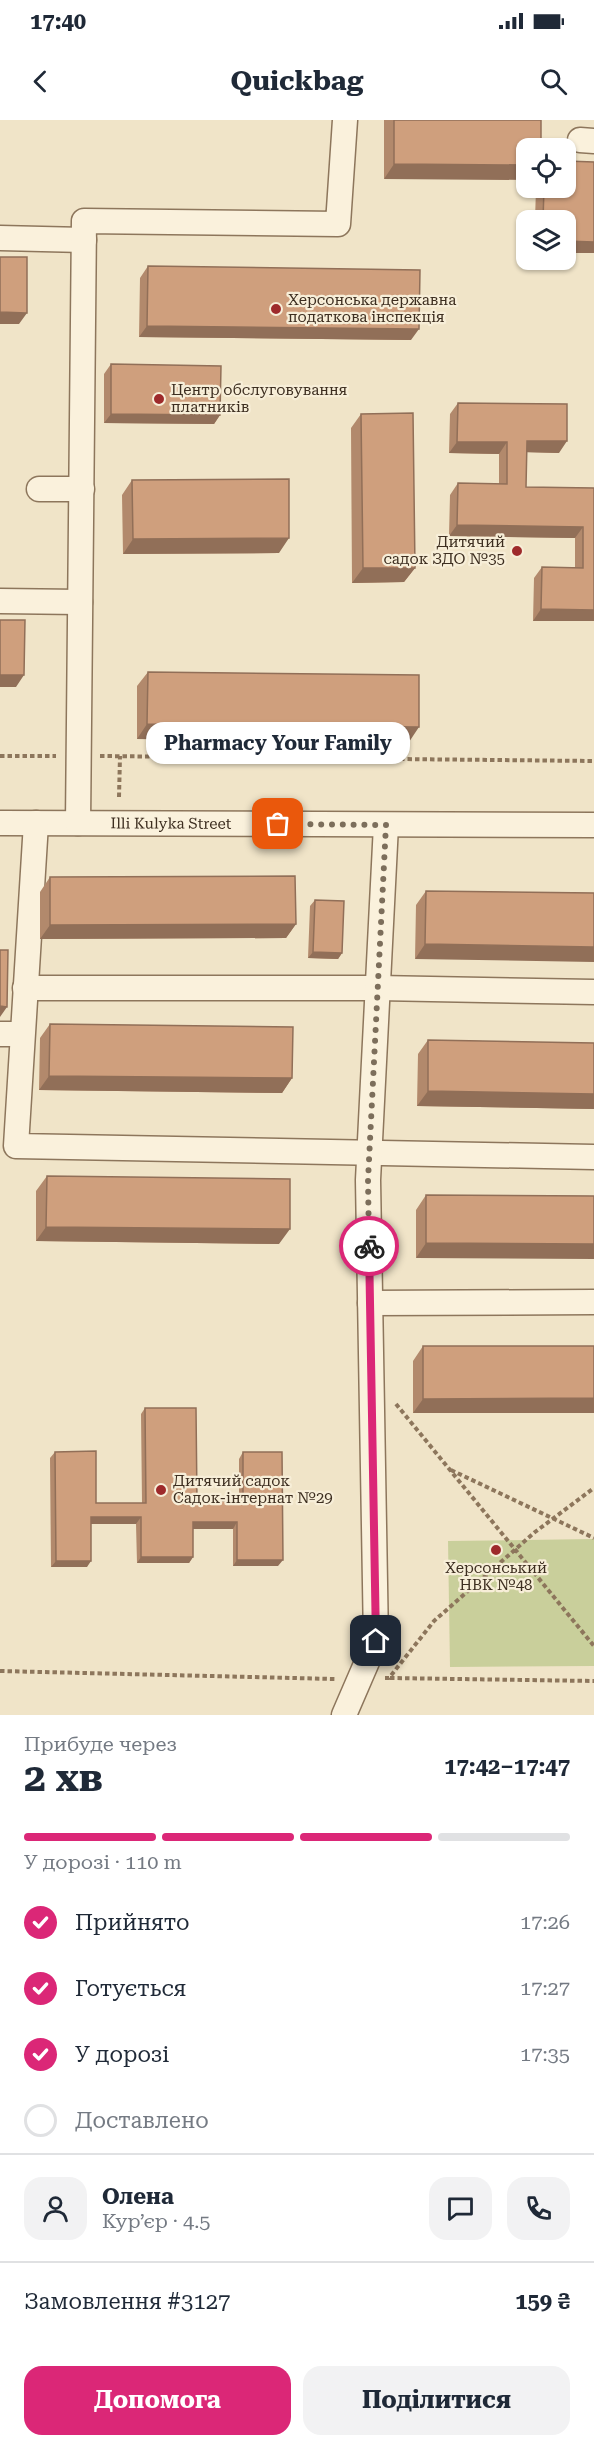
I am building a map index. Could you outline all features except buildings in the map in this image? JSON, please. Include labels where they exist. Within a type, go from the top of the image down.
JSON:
[{"type":"street","points":[[78,823],[84,221],[338,224],[345,120]]},
{"type":"street","points":[[0,237],[84,240]]},
{"type":"street","points":[[39,489],[82,489]]},
{"type":"street","points":[[0,601],[80,602]]},
{"type":"street","name":"Illi Kulyka Street","points":[[0,823],[594,825]]},
{"type":"street","points":[[36,823],[25,988],[11,1034],[16,1146],[594,1156]]},
{"type":"street","points":[[344,1715],[376,1641],[369,1152],[386,825]]},
{"type":"street","points":[[25,988],[378,988],[594,992]]},
{"type":"street","points":[[370,1303],[594,1302]]},
{"type":"path","points":[[119,797],[120,756],[594,761]]},
{"type":"path","points":[[371,1373],[594,1646]]},
{"type":"path","points":[[449,1469],[594,1538]]},
{"type":"path","points":[[389,1678],[434,1621],[515,1549],[594,1488]]},
{"type":"path","points":[[0,1671],[359,1679],[594,1681]]},
{"type":"green space","points":[[594,1539],[594,1666],[450,1667],[448,1541]]},
{"type":"way so far","points":[[278,824],[386,825],[368,1180],[369,1246]]},
{"type":"place","name":"Херсонська державна податкова інспекція","points":[[276,309]]},
{"type":"place","name":"Центр обслуговування платників","points":[[159,399]]},
{"type":"place","name":"Дитячий садок ЗДО №35","points":[[517,551]]},
{"type":"place","name":"Pharmacy Your Family","points":[[278,824]]},
{"type":"place","name":"Дитячий садок Садок-інтернат №29","points":[[161,1490]]},
{"type":"place","name":"Херсонський НВК №48","points":[[496,1550]]},
{"type":"route","points":[[369,1246],[376,1641]]}]
